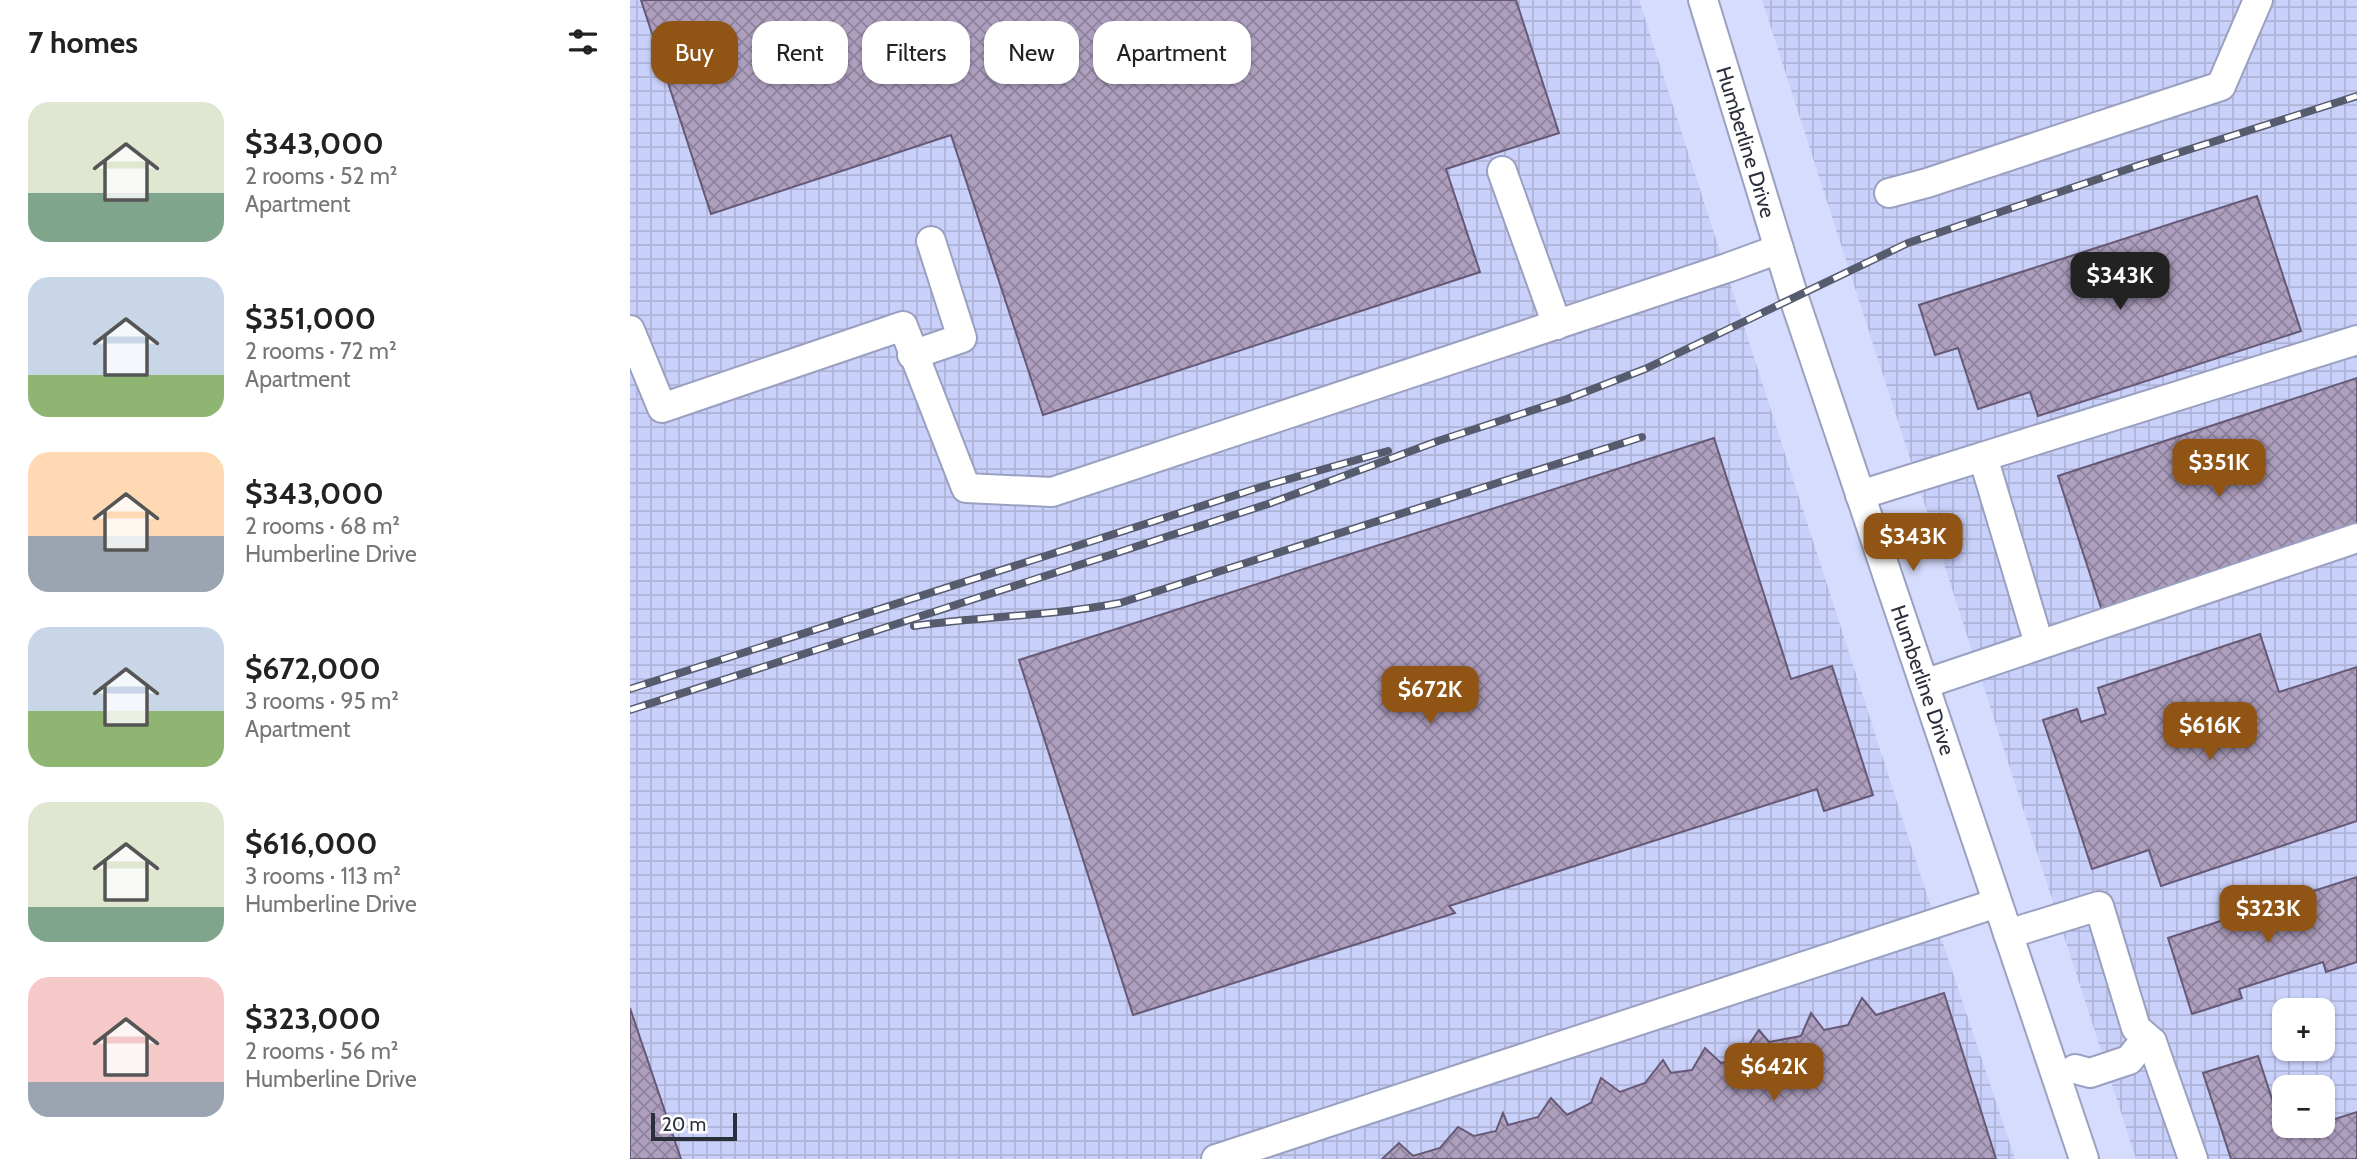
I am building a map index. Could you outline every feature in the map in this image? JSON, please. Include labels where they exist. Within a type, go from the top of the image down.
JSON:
[{"type":"street","name":"Humberline Drive","points":[[1703,0],[1779,249],[1997,903],[2066,1073],[2084,1159]]},
{"type":"street","points":[[1889,193],[1927,183],[2221,86],[2258,0]]},
{"type":"street","points":[[1502,172],[1557,324]]},
{"type":"street","points":[[912,355],[962,338],[931,241]]},
{"type":"street","points":[[630,330],[662,408],[903,326],[912,355],[966,488],[1052,492],[1779,249]]},
{"type":"street","points":[[1860,495],[2357,340]]},
{"type":"street","points":[[1983,457],[2039,644]]},
{"type":"street","points":[[1924,684],[2357,538]]},
{"type":"street","points":[[1216,1159],[1997,903]]},
{"type":"street","points":[[2008,934],[2099,905],[2136,1028],[2147,1043],[2193,1159]]},
{"type":"street","points":[[2066,1073],[2088,1053],[2125,1041],[2147,1043]]},
{"type":"shaded area","points":[[630,0],[1639,0],[1926,892],[2015,1159],[630,1159]]},
{"type":"shaded area","points":[[1762,0],[2357,0],[2357,1159],[2136,1159]]},
{"type":"building","points":[[641,0],[1516,0],[1559,133],[1446,169],[1480,272],[1043,415],[951,135],[711,214],[668,84],[738,84],[738,21],[651,21],[651,31]]},
{"type":"building","points":[[2257,196],[2301,331],[2038,416],[2030,392],[1978,409],[1958,348],[1935,355],[1919,305]]},
{"type":"building","points":[[2357,378],[2357,535],[2104,617],[2058,476]]},
{"type":"building","points":[[1714,438],[1791,679],[1832,666],[1873,795],[1824,811],[1817,789],[1449,906],[1455,913],[1133,1015],[1019,660]]},
{"type":"building","points":[[2260,634],[2279,692],[2357,667],[2357,821],[2161,886],[2149,850],[2092,869],[2043,720],[2077,709],[2081,722],[2106,714],[2098,688]]},
{"type":"building","points":[[2357,877],[2357,962],[2326,972],[2323,962],[2239,989],[2242,998],[2192,1014],[2168,938]]},
{"type":"building","points":[[1944,993],[1996,1159],[1382,1159],[1399,1143],[1413,1156],[1440,1148],[1458,1127],[1474,1136],[1496,1131],[1503,1113],[1508,1125],[1538,1117],[1551,1098],[1567,1115],[1591,1103],[1601,1078],[1620,1092],[1645,1083],[1663,1060],[1671,1073],[1692,1070],[1705,1048],[1721,1063],[1739,1059],[1759,1030],[1769,1042],[1801,1036],[1811,1013],[1824,1030],[1848,1025],[1862,998],[1876,1015]]},
{"type":"building","points":[[630,1008],[681,1159],[630,1159]]},
{"type":"building","points":[[2258,1056],[2272,1099],[2272,1138],[2335,1138],[2335,1119],[2357,1112],[2357,1159],[2231,1159],[2203,1073]]},
{"type":"railway","points":[[630,710],[1271,503],[1438,441],[1567,399],[1645,369],[1908,243],[2357,96]]},
{"type":"railway","points":[[914,626],[1069,611],[1120,603],[1642,437]]},
{"type":"railway","points":[[630,689],[1264,486],[1388,451]]}]
